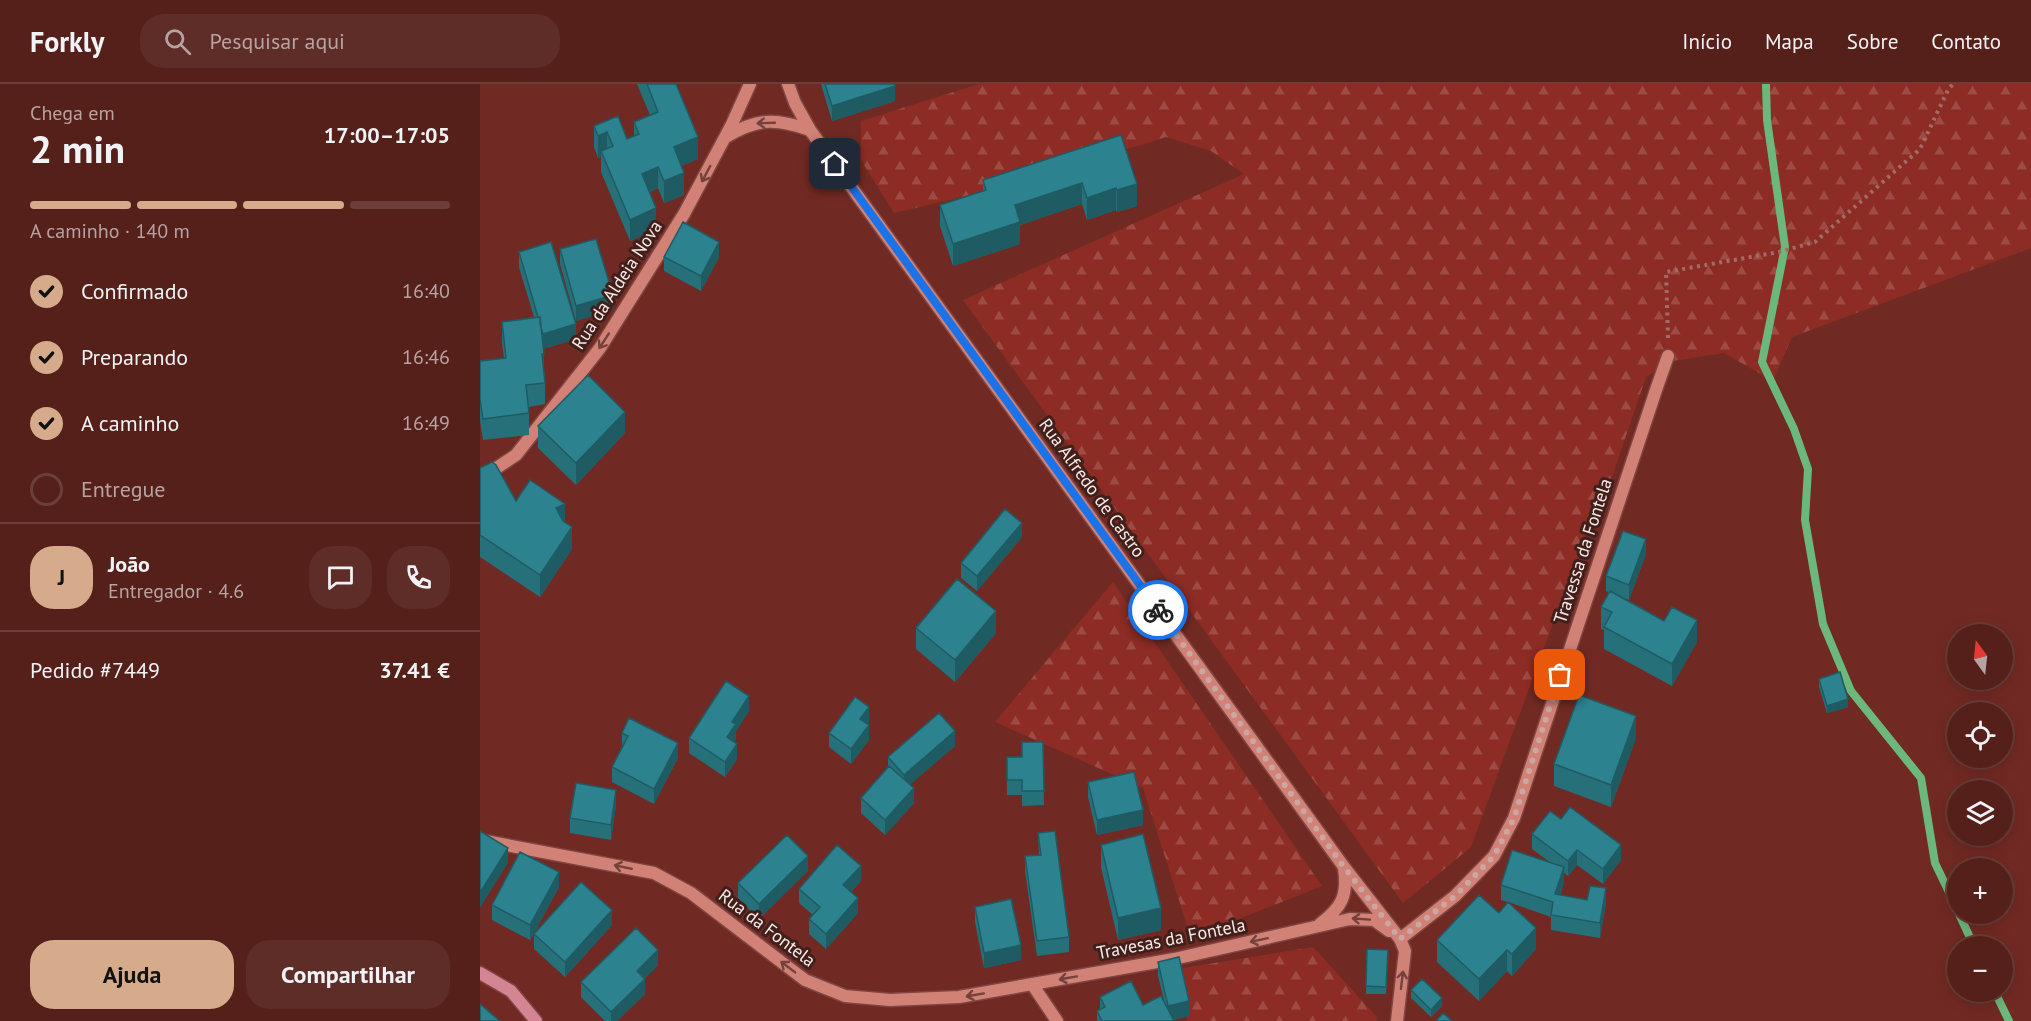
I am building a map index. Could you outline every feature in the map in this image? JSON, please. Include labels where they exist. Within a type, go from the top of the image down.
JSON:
[{"type":"main road","points":[[480,973],[510,991],[536,1021]]},
{"type":"street","name":"Rua da Aldeia Nova","points":[[480,479],[516,455],[600,348],[684,214],[750,84]]},
{"type":"street","name":"Rua Alfredo de Castro","points":[[788,84],[795,104],[810,130],[1344,867],[1400,939]]},
{"type":"street","points":[[725,137],[743,126],[761,122],[790,123],[810,130]]},
{"type":"street","name":"Travessa da Fontela","points":[[1400,939],[1455,896],[1494,856],[1514,818],[1668,356]]},
{"type":"street","name":"Rua da Fontela","points":[[480,840],[654,873],[691,893],[805,980],[845,996],[890,1000],[959,997],[1032,984]]},
{"type":"street","points":[[1316,927],[1335,913],[1342,903],[1347,884],[1344,867]]},
{"type":"street","points":[[1316,927],[1350,919],[1374,920],[1400,939],[1405,951],[1397,1021]]},
{"type":"street","name":"Travesas da Fontela","points":[[1032,984],[1174,959],[1316,927]]},
{"type":"street","points":[[1032,984],[1057,1021]]},
{"type":"path","points":[[1668,356],[1666,272],[1779,252],[1815,242],[1920,149],[1953,84]]},
{"type":"green space","points":[[979,84],[2031,84],[2031,248],[1792,337],[1773,381],[1724,353],[1673,361],[1646,377],[1598,518],[1593,514],[1471,847],[1403,903],[963,300],[1244,174],[1211,151],[1166,137],[1005,187],[894,213],[861,160],[861,121]]},
{"type":"green space","points":[[1113,582],[1322,886],[1191,938],[1143,788],[995,722]]},
{"type":"green space","points":[[1313,947],[1377,1017],[1376,1021],[1187,1021],[1177,969]]},
{"type":"building","points":[[647,84],[676,84],[698,137],[674,147],[684,173],[664,181],[658,167],[642,174],[656,208],[630,220],[601,151],[613,146],[607,132],[598,136],[594,126],[618,116],[627,139],[639,134],[634,122],[658,112]]},
{"type":"building","points":[[825,84],[894,84],[895,86],[832,106]]},
{"type":"building","points":[[1121,135],[1137,184],[1117,190],[1116,188],[1087,198],[1082,183],[1015,205],[1020,222],[953,244],[940,205],[986,190],[983,180]]},
{"type":"building","points":[[683,222],[719,242],[701,276],[664,257]]},
{"type":"building","points":[[596,239],[613,295],[576,306],[560,249]]},
{"type":"building","points":[[551,242],[576,324],[543,334],[540,317],[538,317],[519,252]]},
{"type":"building","points":[[540,317],[545,383],[526,385],[529,413],[483,419],[480,399],[480,361],[506,358],[502,322]]},
{"type":"building","points":[[588,375],[625,412],[576,463],[538,426]]},
{"type":"building","points":[[492,462],[496,465],[516,501],[530,480],[565,504],[556,508],[563,521],[572,527],[540,575],[480,535],[480,468]]},
{"type":"building","points":[[1005,509],[1022,523],[977,576],[961,563]]},
{"type":"building","points":[[1623,531],[1646,539],[1629,585],[1606,576]]},
{"type":"building","points":[[957,579],[996,611],[955,660],[916,628]]},
{"type":"building","points":[[1610,591],[1664,621],[1672,607],[1697,620],[1672,664],[1604,627],[1612,612],[1601,607]]},
{"type":"building","points":[[1840,672],[1848,699],[1827,706],[1819,679]]},
{"type":"building","points":[[726,681],[749,696],[732,722],[736,724],[727,737],[737,744],[725,762],[689,738]]},
{"type":"building","points":[[1579,695],[1636,716],[1611,785],[1554,764]]},
{"type":"building","points":[[855,697],[869,707],[860,719],[869,725],[851,749],[829,733]]},
{"type":"building","points":[[939,713],[955,731],[904,775],[888,757]]},
{"type":"building","points":[[629,718],[678,743],[654,789],[612,767],[628,736],[622,733]]},
{"type":"building","points":[[1022,742],[1043,742],[1044,791],[1022,791],[1022,780],[1007,780],[1007,757],[1022,757]]},
{"type":"building","points":[[889,766],[914,788],[885,820],[861,798]]},
{"type":"building","points":[[1134,772],[1143,810],[1097,820],[1088,782]]},
{"type":"building","points":[[576,783],[616,790],[611,825],[570,818]]},
{"type":"building","points":[[1570,807],[1621,845],[1603,869],[1577,850],[1568,861],[1532,834],[1550,811],[1561,819]]},
{"type":"building","points":[[480,831],[508,848],[480,893]]},
{"type":"building","points":[[1055,831],[1069,937],[1037,941],[1025,856],[1041,855],[1038,833]]},
{"type":"building","points":[[1143,834],[1161,908],[1118,918],[1101,845]]},
{"type":"building","points":[[787,835],[808,856],[759,904],[738,883]]},
{"type":"building","points":[[837,845],[861,866],[843,885],[858,898],[826,934],[809,919],[820,907],[799,889]]},
{"type":"building","points":[[1512,850],[1564,867],[1555,894],[1587,900],[1590,886],[1606,888],[1600,923],[1551,915],[1553,902],[1501,885]]},
{"type":"building","points":[[520,852],[559,872],[530,925],[492,905]]},
{"type":"building","points":[[581,882],[612,910],[565,962],[534,934]]},
{"type":"building","points":[[1479,895],[1499,913],[1508,902],[1536,928],[1512,954],[1507,950],[1479,979],[1437,940]]},
{"type":"building","points":[[1011,899],[1021,945],[984,953],[975,907]]},
{"type":"building","points":[[636,928],[658,950],[637,971],[645,979],[611,1012],[581,982]]},
{"type":"building","points":[[1367,949],[1388,950],[1386,987],[1366,986]]},
{"type":"building","points":[[1179,957],[1189,1001],[1168,1006],[1158,962]]},
{"type":"building","points":[[1422,979],[1442,998],[1431,1010],[1411,990]]},
{"type":"building","points":[[1131,981],[1143,1005],[1161,996],[1174,1021],[1102,1021],[1097,1011],[1105,1007],[1100,997]]},
{"type":"building","points":[[480,1004],[500,1021],[480,1021]]},
{"type":"building","points":[[1443,1013],[1452,1021],[1436,1021]]},
{"type":"waterway","points":[[1766,84],[1767,120],[1785,247],[1762,362],[1794,429],[1808,469],[1805,520],[1823,624],[1851,691],[1921,778],[1935,863],[1947,888]]},
{"type":"waterway","points":[[1964,924],[1969,936]]},
{"type":"waterway","points":[[2000,1002],[2009,1021]]},
{"type":"way so far","points":[[1158,610],[1344,867],[1400,939],[1455,896],[1494,856],[1514,818],[1560,675]]},
{"type":"route","points":[[835,164],[1158,610]]}]
